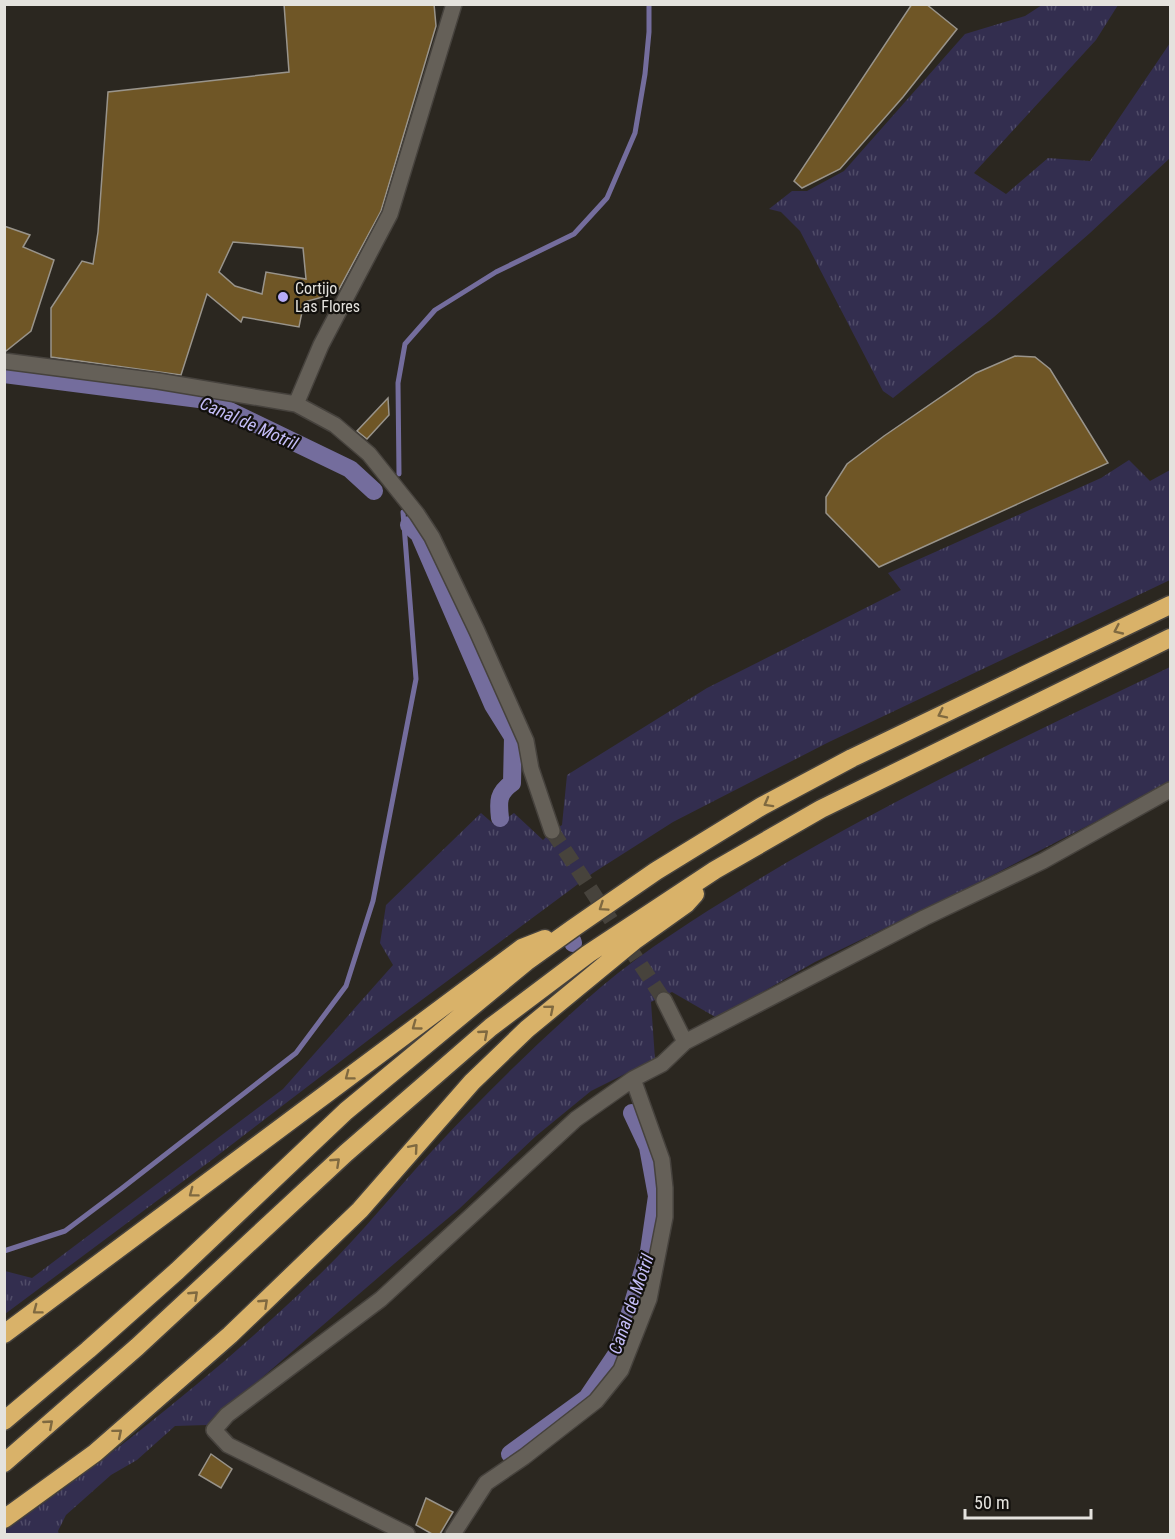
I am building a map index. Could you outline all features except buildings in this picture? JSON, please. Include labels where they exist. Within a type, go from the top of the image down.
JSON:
[{"type":"highway","points":[[4,1421],[168,1279],[346,1111],[525,962],[572,928],[656,871],[752,812],[852,758],[1170,605]]},
{"type":"highway","points":[[4,1463],[137,1347],[346,1153],[491,1027],[588,954],[715,870],[821,809],[1170,638]]},
{"type":"highway","points":[[4,1518],[95,1453],[230,1335],[360,1210],[472,1082],[527,1029],[626,947],[686,904],[715,870]]},
{"type":"highway","points":[[4,1334],[522,948],[572,928]]},
{"type":"street","points":[[296,405],[321,345],[390,214],[454,4]]},
{"type":"street","points":[[4,361],[158,381],[296,405],[335,425],[369,454],[417,514],[432,537],[526,741],[531,769],[552,831]]},
{"type":"street","points":[[408,1534],[228,1445],[214,1430],[227,1415],[381,1299],[576,1119],[633,1079],[662,1064],[685,1042],[924,918],[1042,861],[1170,790]]},
{"type":"street","points":[[664,1000],[685,1042]]},
{"type":"street","points":[[453,1534],[486,1484],[596,1401],[621,1370],[649,1299],[665,1217],[662,1160],[633,1079]]},
{"type":"green space","points":[[1042,5],[1118,5],[1096,40],[974,173],[1006,194],[1048,158],[1090,161],[1170,43],[1170,158],[1090,233],[994,317],[893,398],[883,391],[800,231],[781,212],[769,209],[792,191],[807,191],[844,171],[965,34],[1025,16]]},
{"type":"green space","points":[[1129,460],[1150,481],[1170,470],[1170,580],[829,742],[673,822],[593,873],[5,1314],[5,1271],[32,1278],[283,1089],[393,965],[380,943],[386,905],[481,813],[496,826],[514,813],[543,840],[562,825],[567,775],[707,688],[901,590],[888,573],[1101,478]]},
{"type":"green space","points":[[1170,667],[1170,783],[970,887],[815,962],[717,1018],[672,992],[651,1002],[655,1059],[591,1091],[536,1136],[459,1209],[207,1425],[175,1426],[137,1460],[111,1475],[66,1515],[58,1531],[59,1534],[5,1534],[4,1531],[86,1472],[166,1410],[244,1344],[348,1246],[432,1151],[536,1046],[601,987],[653,947],[746,887],[850,827],[955,771]]},
{"type":"waterway","points":[[399,474],[398,383],[405,344],[435,310],[496,272],[574,234],[607,198],[635,133],[645,74],[649,4]]},
{"type":"waterway","name":"Canal de Motril","points":[[4,374],[207,400],[350,469],[374,491]]},
{"type":"waterway","points":[[4,1251],[65,1231],[121,1189],[296,1053],[346,986],[373,901],[416,679],[403,512]]},
{"type":"waterway","name":"Canal de Motril","points":[[409,525],[419,534],[493,705],[513,737],[512,783],[504,790],[500,798],[500,818]]},
{"type":"waterway","name":"Canal de Motril","points":[[510,1454],[587,1398],[618,1352],[649,1251],[657,1196],[648,1147],[632,1113]]},
{"type":"tunnel","points":[[552,831],[664,1000]]},
{"type":"place","name":"Cortijo Las Flores","points":[[283,297]]}]
